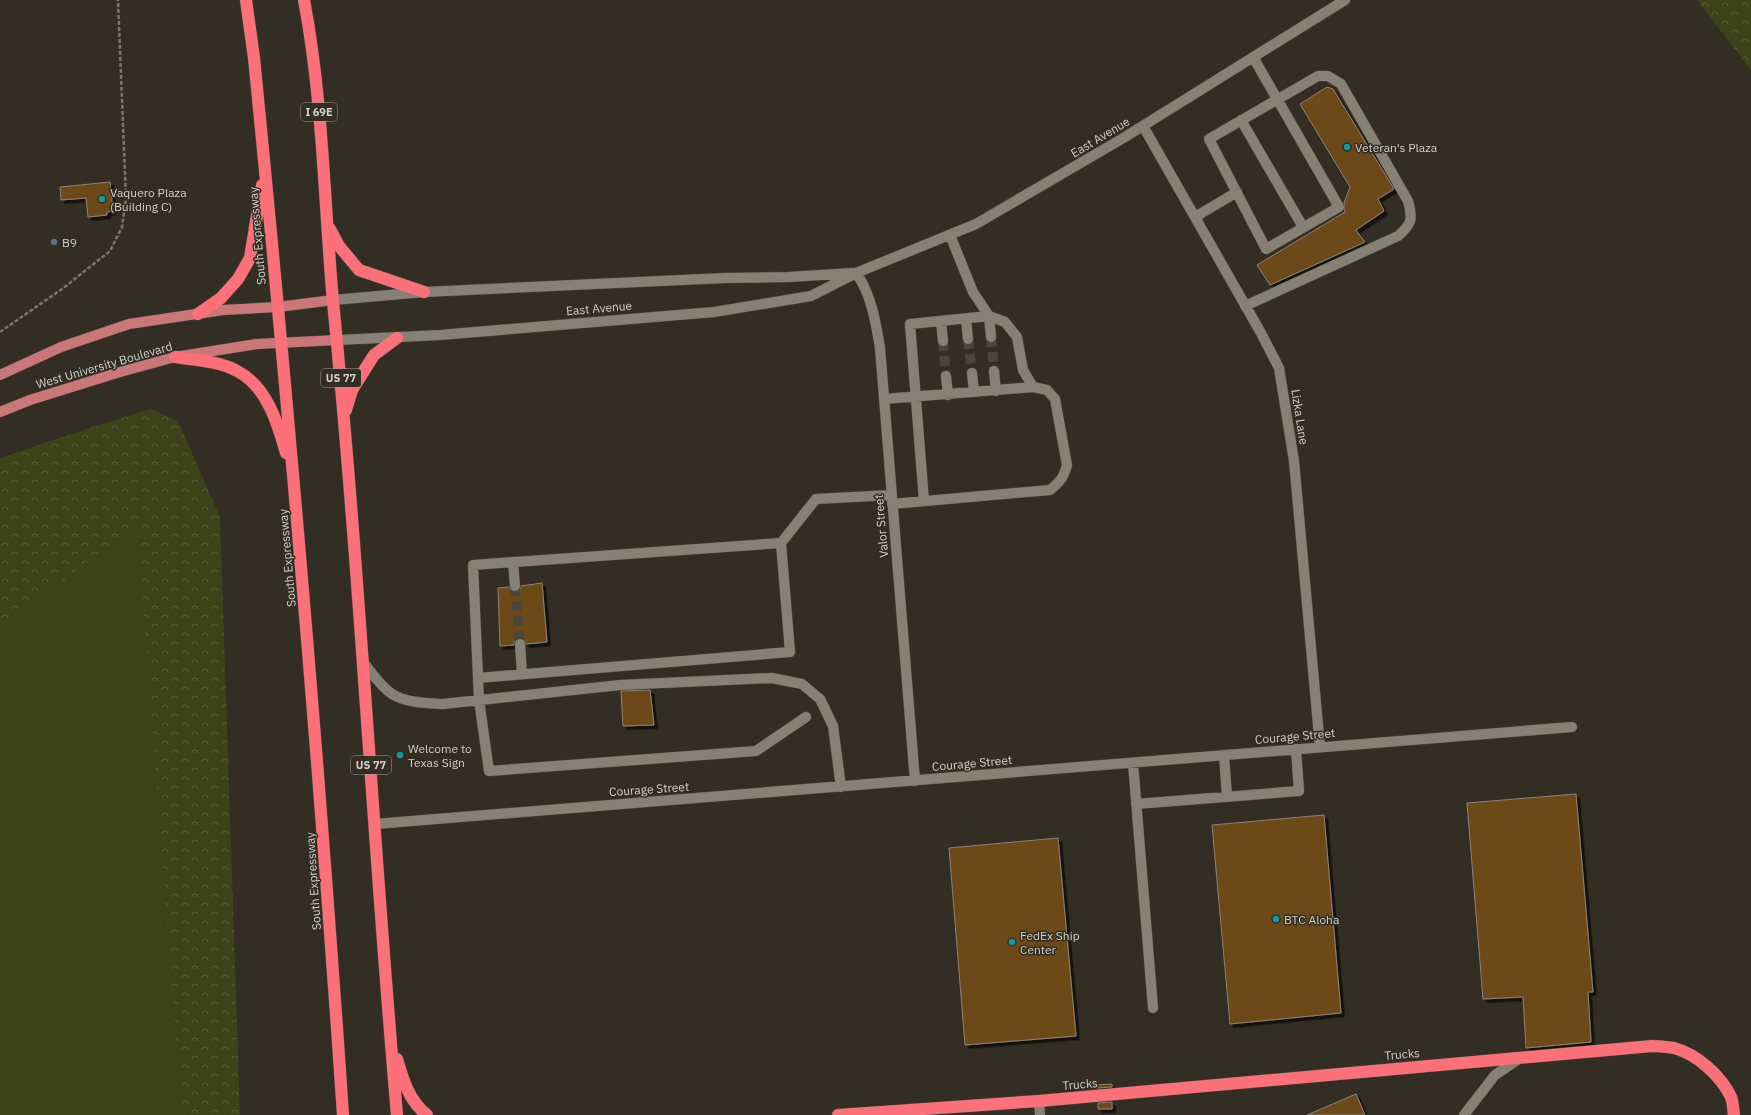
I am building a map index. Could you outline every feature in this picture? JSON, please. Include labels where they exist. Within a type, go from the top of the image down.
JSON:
[{"type":"highway","name":"South Expressway","points":[[246,0],[254,58],[295,485],[329,910],[343,1115]]},
{"type":"highway","name":"I 69E","points":[[304,0],[310,32],[321,123],[333,300]]},
{"type":"highway","points":[[198,314],[221,298],[238,279],[250,258],[265,168]]},
{"type":"highway","points":[[328,225],[339,246],[359,270],[424,292]]},
{"type":"highway","name":"US 77","points":[[333,300],[344,415],[390,1039],[397,1115]]},
{"type":"highway","points":[[344,415],[352,390],[374,355],[397,338]]},
{"type":"highway","points":[[175,357],[214,363],[237,371],[253,382],[270,406],[279,428],[295,485]]},
{"type":"highway","points":[[390,1039],[405,1084],[412,1098],[427,1115]]},
{"type":"highway","name":"Trucks","points":[[838,1115],[1039,1101],[1652,1046],[1675,1048],[1705,1065],[1720,1080],[1731,1098],[1734,1115]]},
{"type":"main road","name":"West University Boulevard","points":[[0,375],[60,347],[129,324],[223,310],[278,307],[333,300]]},
{"type":"main road","name":"West University Boulevard","points":[[0,412],[30,400],[120,372],[175,357],[257,344],[338,340]]},
{"type":"street","name":"East Avenue","points":[[338,340],[397,338],[714,312],[811,296],[856,273],[976,224],[1143,126],[1345,0]]},
{"type":"street","points":[[1245,306],[1398,236],[1408,228],[1412,215],[1408,201],[1340,84],[1328,76],[1318,76],[1277,99],[1209,139],[1266,249],[1339,207],[1277,99],[1253,57]]},
{"type":"street","points":[[1241,120],[1303,227]]},
{"type":"street","name":"Lizka Lane","points":[[1143,126],[1279,368],[1294,461],[1320,747]]},
{"type":"street","points":[[1195,217],[1237,192]]},
{"type":"street","points":[[950,235],[973,292],[989,316],[991,337]]},
{"type":"street","name":"East Avenue","points":[[333,300],[424,292],[856,273]]},
{"type":"street","name":"Valor Street","points":[[856,273],[860,279],[876,324],[880,348],[915,781]]},
{"type":"street","points":[[924,501],[910,324],[989,316],[1005,322],[1017,337],[1023,370],[1033,387]]},
{"type":"street","points":[[966,319],[968,339]]},
{"type":"street","points":[[941,321],[943,341]]},
{"type":"street","points":[[994,371],[996,391]]},
{"type":"street","points":[[972,373],[974,392]]},
{"type":"street","points":[[946,376],[948,395]]},
{"type":"street","points":[[478,678],[790,652],[781,543],[816,499],[892,499],[924,501],[1050,490],[1060,482],[1065,475],[1067,465],[1055,399],[1047,390],[1033,387],[884,399]]},
{"type":"street","points":[[781,543],[474,565],[479,700],[489,771],[756,751],[806,716]]},
{"type":"street","points":[[513,562],[515,586]]},
{"type":"street","points":[[520,644],[522,674]]},
{"type":"street","points":[[363,662],[380,683],[393,694],[416,702],[443,704],[649,683],[772,678],[802,684],[820,699],[832,726],[841,787]]},
{"type":"street","name":"Courage Street","points":[[375,824],[1572,727]]},
{"type":"street","points":[[1136,804],[1299,791],[1296,749]]},
{"type":"street","points":[[1224,755],[1227,797]]},
{"type":"street","points":[[1133,763],[1153,1008]]},
{"type":"street","points":[[1464,1115],[1495,1075],[1520,1058]]},
{"type":"street","points":[[1039,1101],[1040,1115]]},
{"type":"path","points":[[0,332],[62,289],[110,251],[122,227],[126,199],[118,0]]},
{"type":"green space","points":[[1697,0],[1751,0],[1751,70]]},
{"type":"green space","points":[[150,409],[178,421],[220,517],[240,1115],[0,1115],[0,458]]},
{"type":"green space","points":[[137,525],[182,1115],[0,1115],[0,629]]},
{"type":"building","name":"Veteran's Plaza","points":[[1327,87],[1333,89],[1394,189],[1378,199],[1384,211],[1356,230],[1365,242],[1270,285],[1257,265],[1345,212],[1344,203],[1350,187],[1300,104]]},
{"type":"building","name":"Vaquero Plaza (Building C)","points":[[110,182],[113,211],[107,212],[107,215],[88,217],[86,198],[61,200],[60,187]]},
{"type":"building","points":[[542,583],[547,642],[526,644],[523,638],[519,638],[514,641],[514,645],[500,646],[498,588],[509,587],[512,592],[516,592],[521,589],[521,586]]},
{"type":"building","points":[[650,690],[654,725],[623,726],[621,691]]},
{"type":"building","points":[[1576,794],[1593,992],[1588,992],[1591,1042],[1526,1048],[1523,997],[1483,999],[1467,803]]},
{"type":"building","name":"BTC Aloha","points":[[1324,815],[1341,1013],[1230,1024],[1212,825]]},
{"type":"building","name":"FedEx Ship Center","points":[[1058,838],[1076,1036],[965,1045],[949,848]]},
{"type":"building","points":[[1112,1084],[1112,1087],[1097,1088],[1097,1085]]},
{"type":"building","points":[[1356,1094],[1365,1115],[1307,1115]]},
{"type":"building","points":[[1112,1102],[1112,1109],[1098,1109],[1098,1103]]},
{"type":"tunnel","points":[[991,337],[994,371]]},
{"type":"tunnel","points":[[968,339],[972,373]]},
{"type":"tunnel","points":[[943,341],[946,376]]},
{"type":"tunnel","points":[[515,586],[520,644]]},
{"type":"place","name":"Veteran's Plaza","points":[[1347,147]]},
{"type":"place","name":"Vaquero Plaza (Building C)","points":[[102,199]]},
{"type":"place","name":"B9","points":[[54,242]]},
{"type":"place","name":"Welcome to Texas Sign","points":[[400,755]]},
{"type":"place","name":"BTC Aloha","points":[[1276,919]]},
{"type":"place","name":"FedEx Ship Center","points":[[1012,942]]}]
